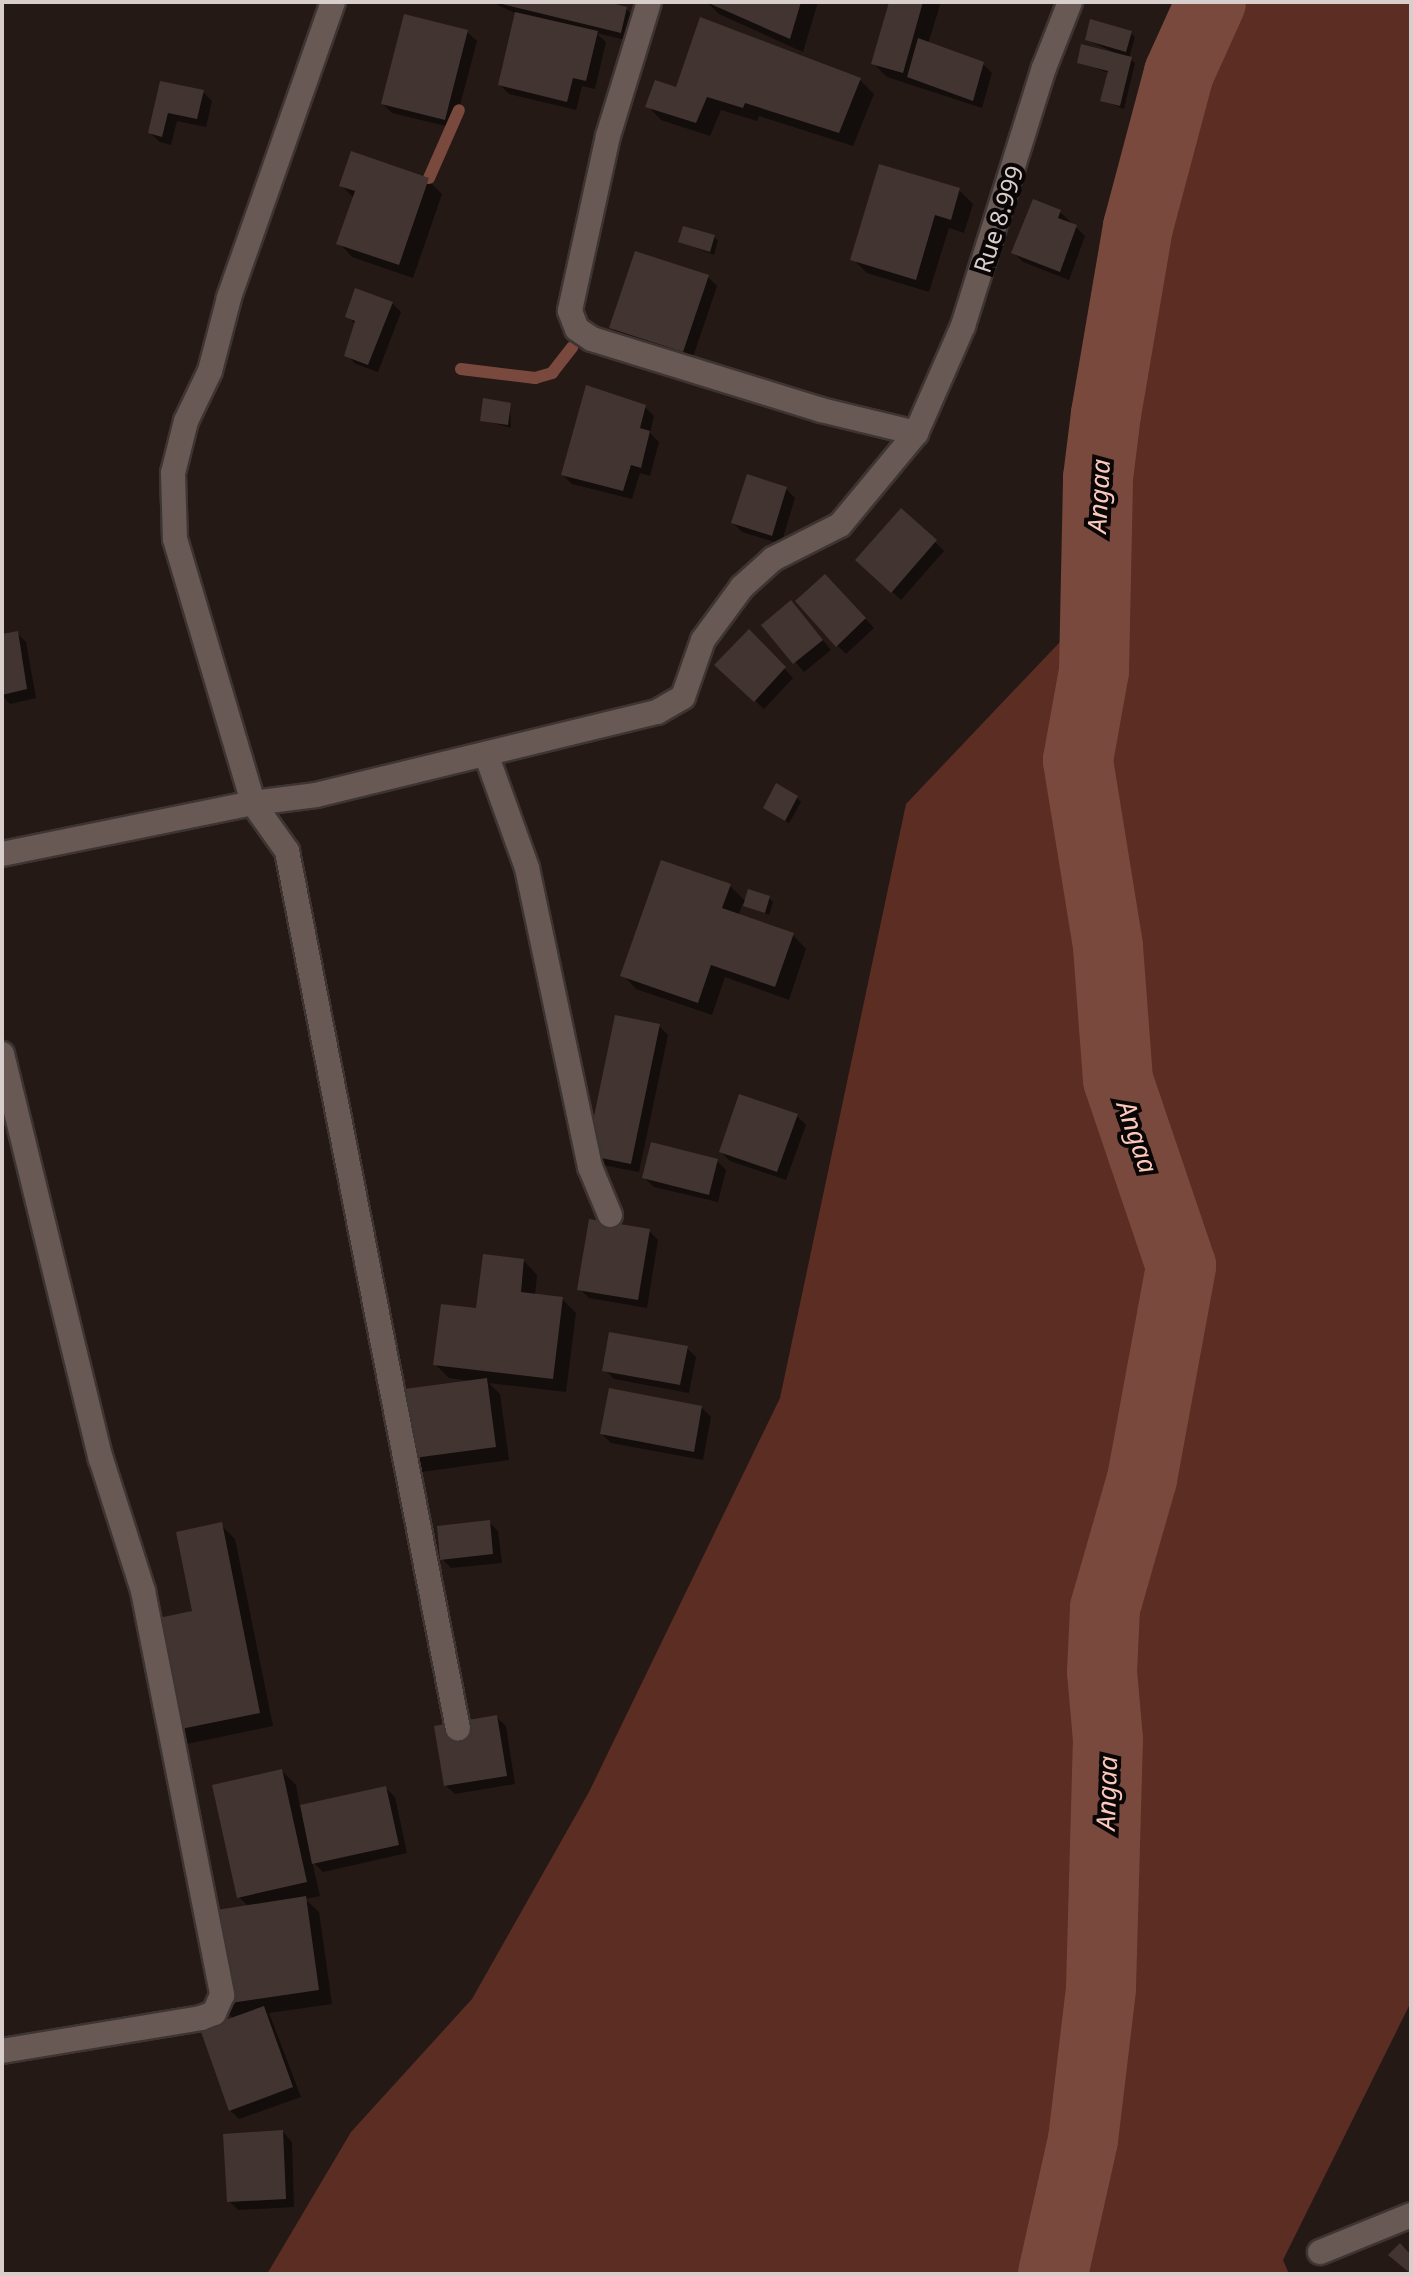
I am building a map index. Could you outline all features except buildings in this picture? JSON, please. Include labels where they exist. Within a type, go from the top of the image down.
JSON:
[{"type":"street","points":[[333,2],[229,298],[210,371],[186,421],[173,473],[175,539],[253,803],[287,851],[458,1729]]},
{"type":"street","points":[[649,2],[608,136],[570,311],[577,329],[592,339],[805,405],[916,433]]},
{"type":"street","name":"Rue 8.999","points":[[2,854],[253,803],[316,795],[657,712],[683,697],[703,640],[742,587],[773,559],[840,525],[916,433],[963,326],[1044,68],[1070,2]]},
{"type":"street","points":[[486,754],[527,868],[590,1167],[610,1215]]},
{"type":"street","points":[[2,1054],[101,1459],[143,1591],[222,1995],[214,2013],[201,2018],[2,2051]]},
{"type":"street","points":[[1320,2252],[1411,2215]]},
{"type":"shaded area","points":[[1211,2],[1411,2],[1411,2002],[1283,2260],[1289,2274],[267,2274],[351,2132],[472,1999],[589,1792],[780,1398],[906,804],[1095,605],[1106,414],[1138,227],[1179,73]]},
{"type":"waterway","name":"Angaa","points":[[1053,2274],[1083,2140],[1101,1988],[1108,1740],[1102,1672],[1105,1608],[1142,1479],[1181,1266],[1118,1080],[1108,946],[1078,760],[1094,671],[1098,478],[1138,227],[1179,73],[1211,2]]},
{"type":"waterway","points":[[429,178],[459,110]]},
{"type":"waterway","points":[[461,369],[535,378],[552,373],[572,347]]}]
